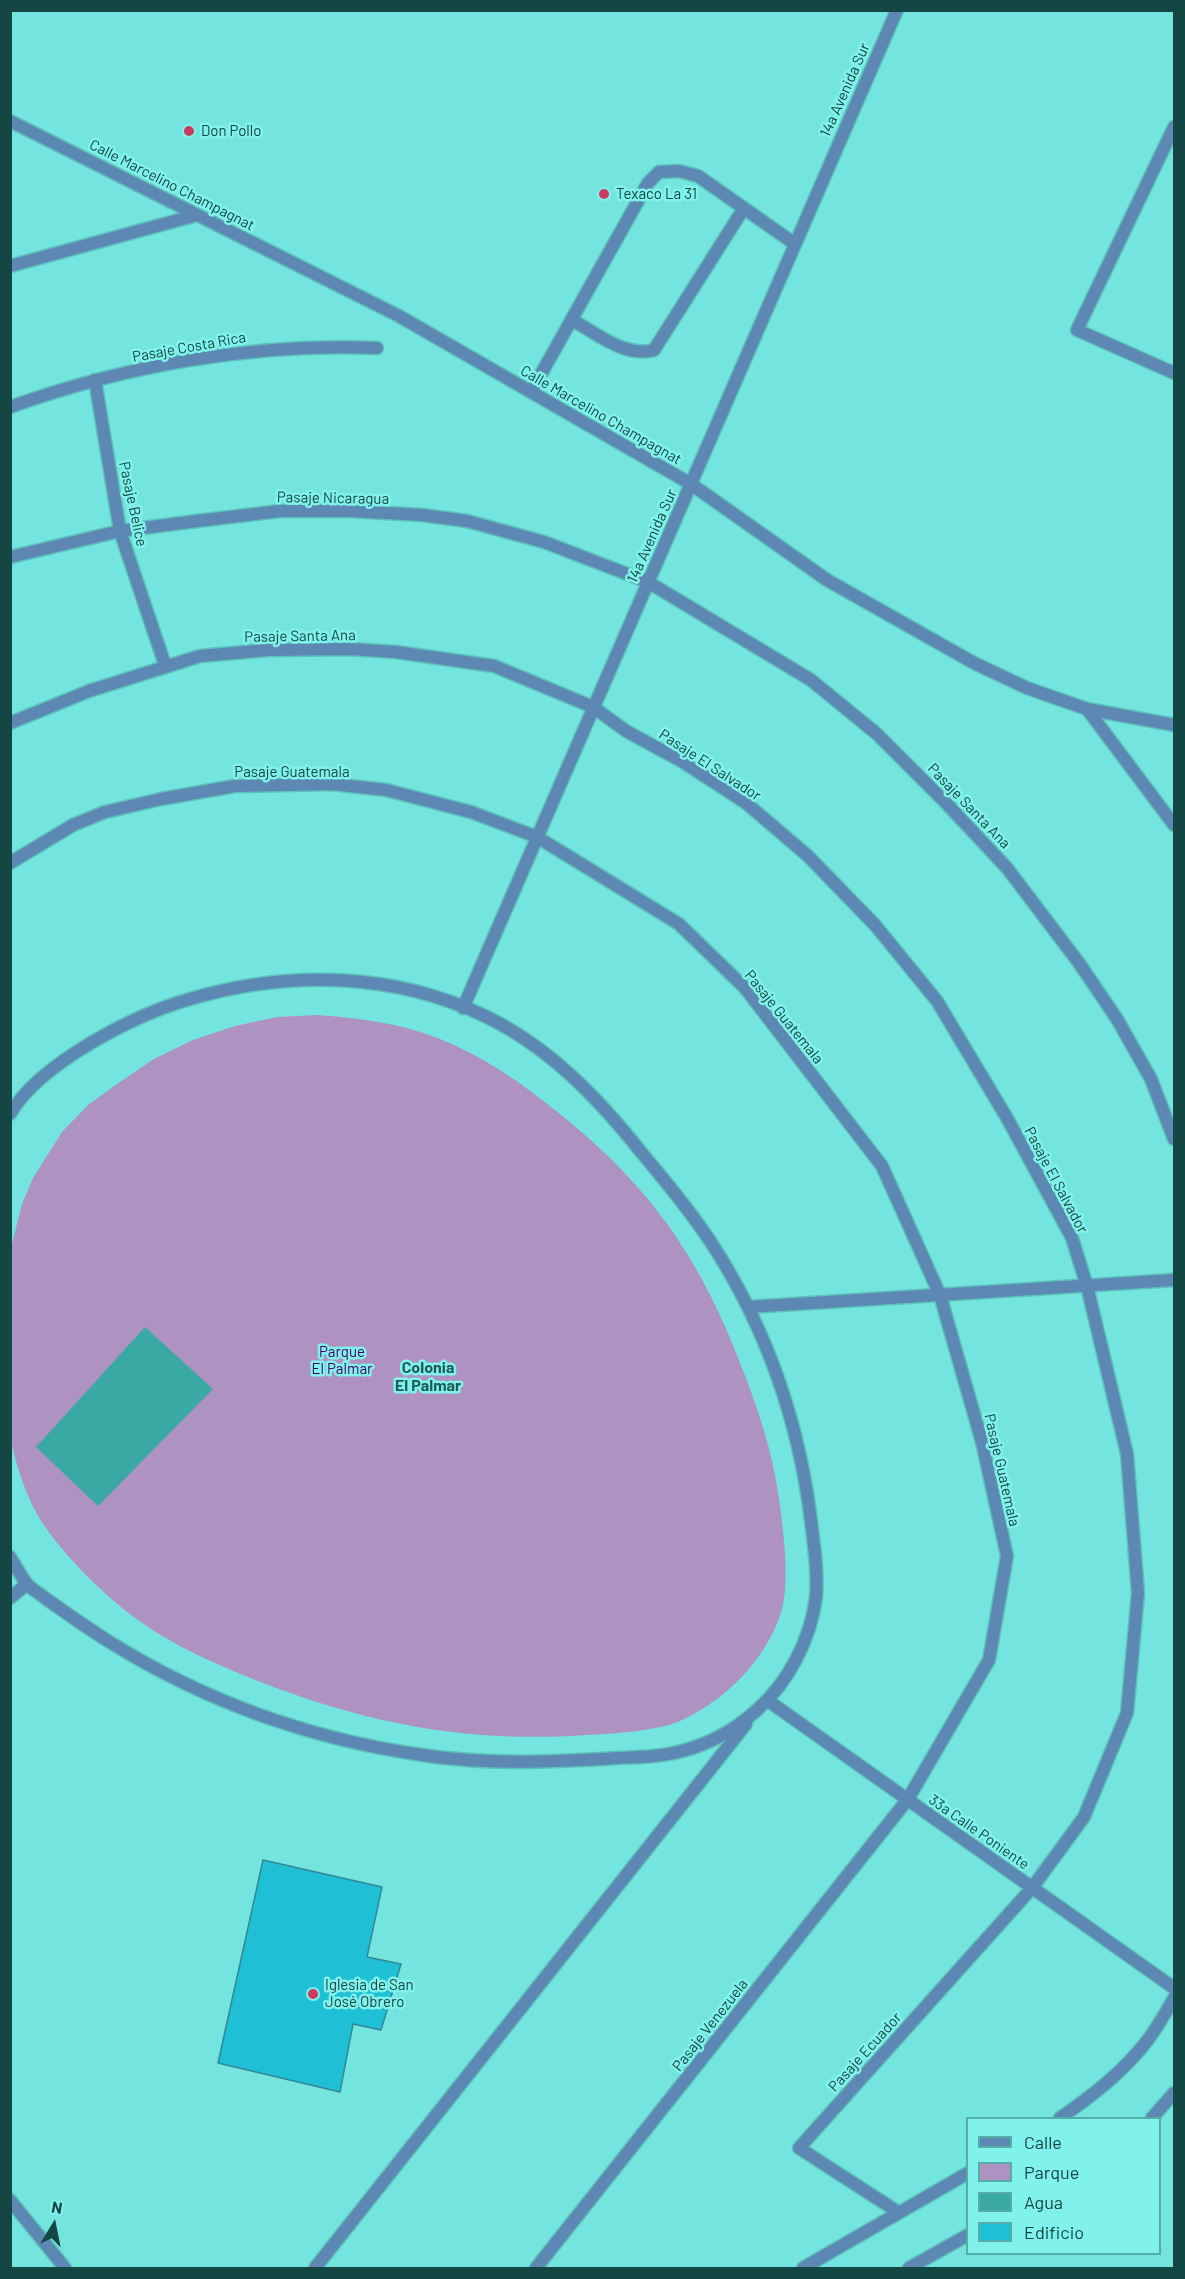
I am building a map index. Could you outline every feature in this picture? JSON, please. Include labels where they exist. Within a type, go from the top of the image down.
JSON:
[{"type":"street","name":"14a Avenida Sur","points":[[464,1008],[897,10]]},
{"type":"street","name":"Calle Marcelino Champagnat","points":[[10,121],[399,316],[691,484],[827,580],[974,663],[1027,688],[1087,710],[1174,725]]},
{"type":"street","points":[[1174,127],[1077,330],[1174,373]]},
{"type":"street","points":[[531,392],[648,183],[659,172],[679,171],[698,176],[795,244]]},
{"type":"street","points":[[572,320],[628,351],[643,353],[654,350],[744,208]]},
{"type":"street","points":[[10,266],[197,215]]},
{"type":"street","name":"Pasaje Costa Rica","points":[[10,407],[95,380],[180,362],[250,352],[327,346],[377,348]]},
{"type":"street","name":"Pasaje Belice","points":[[95,380],[120,531],[165,665]]},
{"type":"street","name":"Pasaje Nicaragua","points":[[10,556],[120,531],[280,511],[350,511],[422,515],[467,521],[544,542],[648,582]]},
{"type":"street","name":"Pasaje Santa Ana","points":[[648,582],[811,680],[877,734],[946,803],[1007,868],[1105,1000],[1151,1079],[1174,1138]]},
{"type":"street","name":"Pasaje Santa Ana","points":[[10,723],[88,690],[165,665],[200,656],[268,650],[349,649],[396,652],[494,666],[593,707]]},
{"type":"street","name":"Pasaje El Salvador","points":[[593,707],[626,731],[683,762],[746,803],[808,856],[876,925],[938,1001],[1072,1238],[1087,1286],[1127,1454],[1138,1593],[1127,1713],[1084,1817],[1032,1888]]},
{"type":"street","points":[[1087,710],[1174,825]]},
{"type":"street","name":"Pasaje Guatemala","points":[[10,863],[73,825],[105,812],[160,799],[235,786],[332,784],[386,790],[471,812],[537,837],[679,924],[745,988],[882,1166],[940,1295],[982,1442],[1007,1556],[988,1660],[908,1799]]},
{"type":"street","points":[[10,1114],[15,1096],[92,1042],[176,1003],[221,990],[278,981],[312,979],[357,981],[402,988],[487,1017],[556,1062],[587,1089],[615,1119],[678,1197],[712,1244],[748,1307],[770,1357],[797,1440],[807,1487],[817,1568],[815,1600],[808,1631],[796,1661],[315,2268]]},
{"type":"street","points":[[748,1307],[1174,1280]]},
{"type":"street","points":[[10,1557],[27,1584],[81,1624],[128,1654],[197,1690],[259,1716],[323,1736],[381,1749],[440,1758],[500,1762],[560,1762],[650,1757],[678,1752],[707,1743],[733,1728],[757,1710]]},
{"type":"street","points":[[10,1598],[27,1584]]},
{"type":"street","name":"33a Calle Poniente","points":[[767,1700],[1174,1988]]},
{"type":"street","name":"Pasaje Venezuela","points":[[536,2268],[908,1799]]},
{"type":"street","name":"Pasaje Ecuador","points":[[898,2212],[799,2148],[1032,1888]]},
{"type":"street","points":[[1061,2117],[1094,2095],[1128,2063],[1147,2041],[1174,1998]]},
{"type":"street","points":[[1153,2117],[1174,2093]]},
{"type":"street","points":[[803,2268],[966,2174]]},
{"type":"street","points":[[10,2200],[65,2268]]},
{"type":"street","points":[[909,2268],[966,2236]]},
{"type":"green space","name":"Parque El Palmar","points":[[317,1015],[380,1022],[425,1033],[473,1054],[518,1082],[593,1142],[622,1171],[672,1230],[711,1296],[744,1373],[769,1447],[782,1520],[785,1583],[780,1616],[762,1652],[737,1682],[697,1712],[675,1723],[644,1730],[544,1737],[502,1736],[422,1728],[383,1720],[304,1698],[224,1667],[149,1628],[115,1602],[79,1568],[45,1527],[37,1513],[21,1478],[11,1440],[10,1252],[22,1204],[33,1178],[62,1132],[88,1105],[154,1059],[193,1040],[235,1026],[277,1017]]},
{"type":"water","points":[[145,1327],[213,1389],[98,1506],[36,1447]]},
{"type":"building","name":"Iglesia de San José Obrero","points":[[263,1860],[382,1887],[367,1957],[401,1964],[381,2030],[353,2024],[340,2092],[218,2063]]},
{"type":"place","name":"Don Pollo","points":[[189,131]]},
{"type":"place","name":"Texaco La 31","points":[[604,194]]},
{"type":"place","name":"Iglesia de San José Obrero","points":[[313,1994]]},
{"type":"district","name":"Colonia El Palmar","points":[[428,1377]]}]
